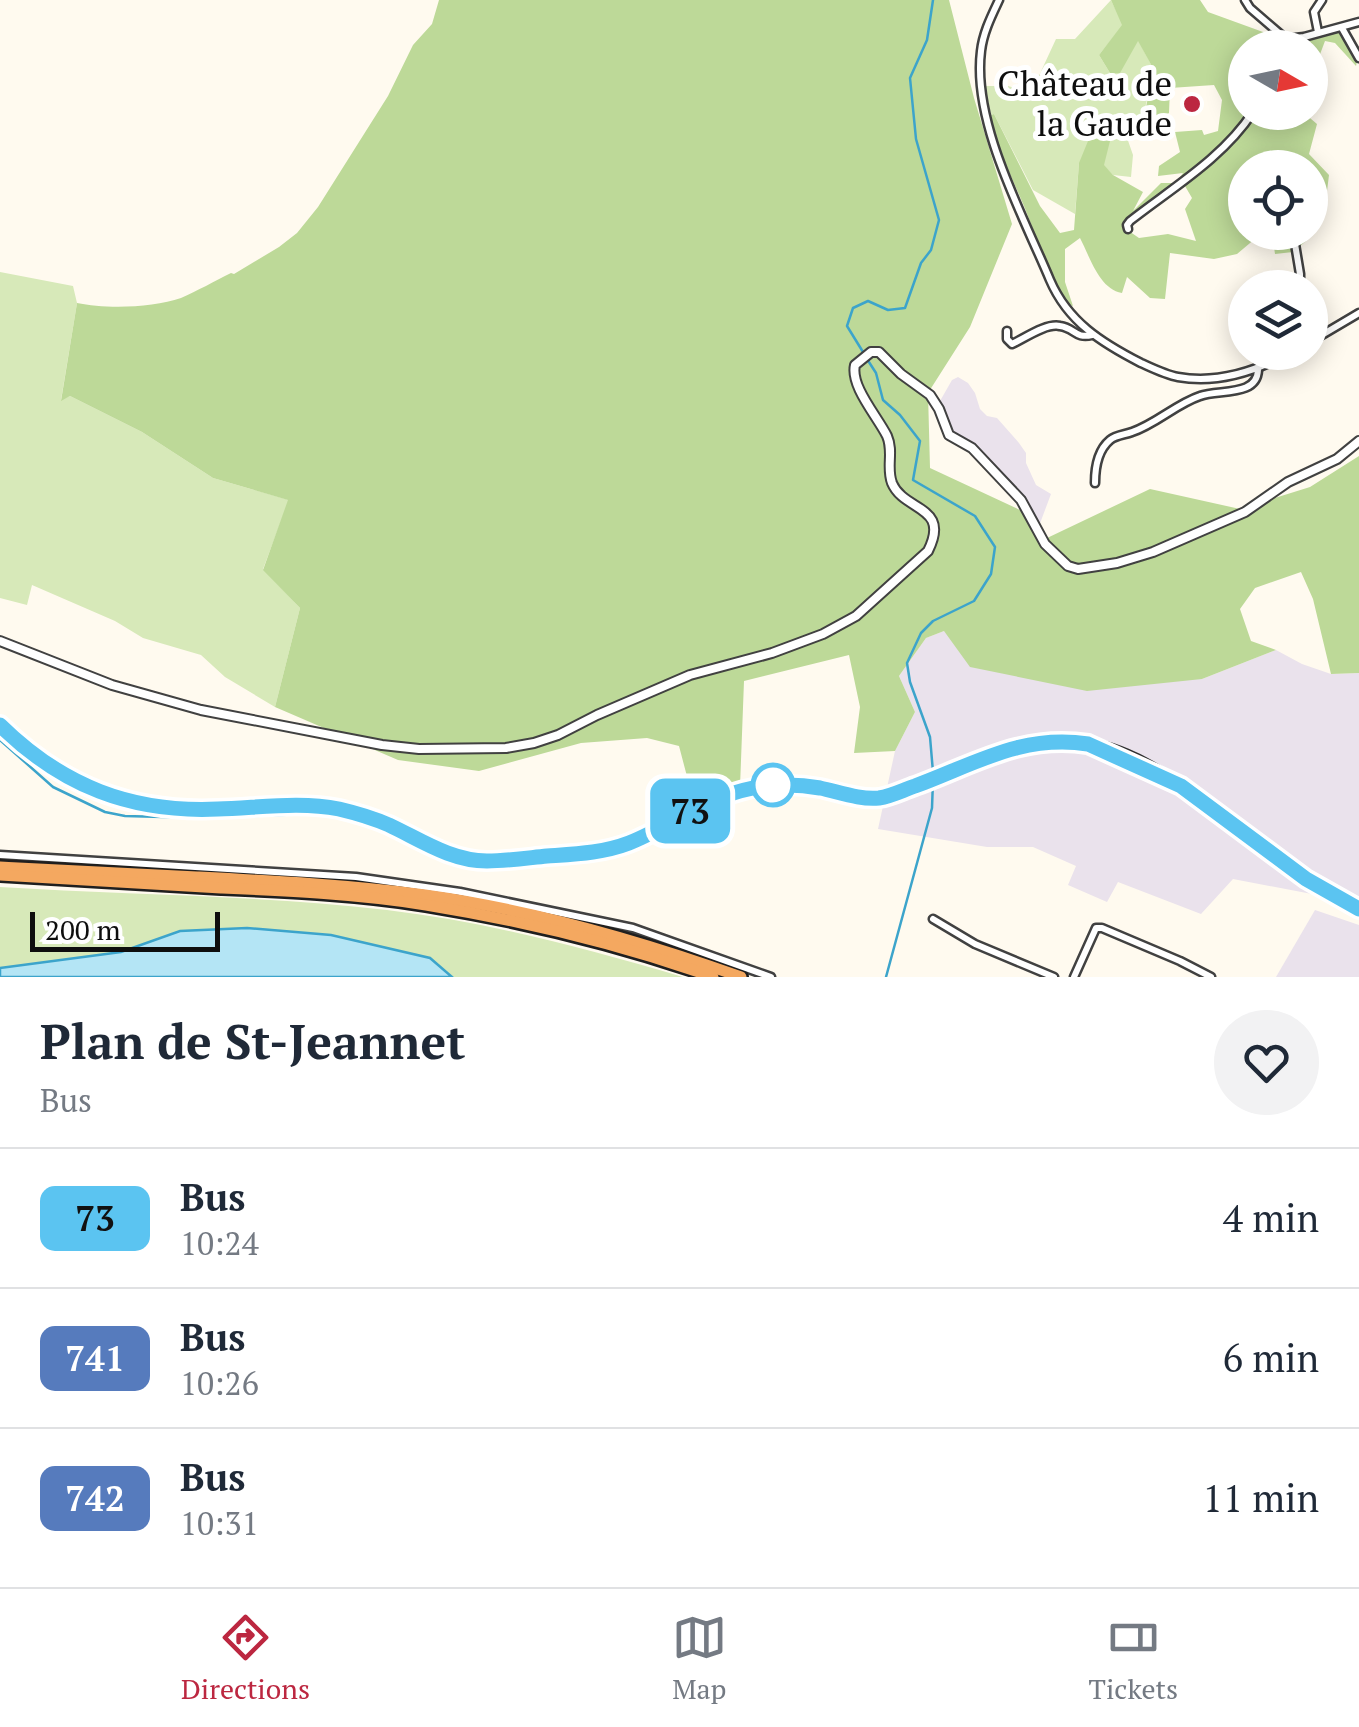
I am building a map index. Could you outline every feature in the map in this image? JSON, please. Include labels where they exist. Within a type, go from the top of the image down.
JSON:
[{"type":"highway","points":[[0,866],[296,883],[424,895],[576,925],[741,977]]},
{"type":"highway","points":[[0,876],[340,895],[423,904],[555,930],[714,977]]},
{"type":"main road","points":[[0,725],[60,774],[140,803],[173,809],[331,808],[374,819],[447,853],[473,860],[613,848],[702,804],[762,786],[802,785],[874,798],[895,794],[996,752],[1030,744],[1074,742],[1088,744],[1181,786],[1306,879],[1359,909]]},
{"type":"street","points":[[999,0],[984,39],[979,78],[992,138],[1056,294],[1092,335],[1177,377],[1218,378],[1258,370],[1253,384],[1200,396],[1142,428],[1114,437],[1099,455],[1095,483]]},
{"type":"street","points":[[1245,0],[1276,30]]},
{"type":"street","points":[[1318,30],[1314,12],[1322,0]]},
{"type":"street","points":[[1328,30],[1359,22]]},
{"type":"street","points":[[1342,28],[1359,58]]},
{"type":"street","points":[[1128,229],[1130,221],[1222,149],[1240,130]]},
{"type":"street","points":[[1328,331],[1359,313]]},
{"type":"street","points":[[1006,331],[1012,344],[1051,326],[1064,327],[1084,337],[1092,335]]},
{"type":"street","points":[[0,641],[139,693],[201,710],[382,745],[419,749],[506,748],[545,740],[690,675],[772,653],[840,625],[856,616],[928,551],[933,537],[932,522],[927,512],[904,498],[892,484],[890,443],[858,386],[856,365],[871,352],[883,354],[900,374],[930,395],[948,435],[972,448],[1021,500],[1045,544],[1068,566],[1078,568],[1153,552],[1245,512],[1288,482],[1338,459],[1359,442]]},
{"type":"street","points":[[0,855],[356,877],[460,892],[634,928],[771,977]]},
{"type":"street","points":[[933,919],[975,944],[1054,977]]},
{"type":"street","points":[[1074,977],[1096,928],[1180,960],[1211,977]]},
{"type":"shaded area","points":[[958,377],[975,393],[980,409],[997,418],[1019,443],[1036,485],[1051,494],[1039,526],[1026,504],[950,431],[940,401]]},
{"type":"shaded area","points":[[944,631],[1202,679],[1276,650],[1331,674],[1359,673],[1359,903],[1233,879],[1201,914],[1118,882],[1107,902],[1068,885],[1076,866],[1033,847],[987,847],[878,829],[895,751],[915,712],[899,676],[926,638]]},
{"type":"shaded area","points":[[1315,910],[1359,925],[1359,977],[1276,977]]},
{"type":"green space","points":[[439,0],[949,0],[1012,224],[970,327],[928,393],[930,468],[1020,510],[1045,539],[1150,489],[1240,509],[1310,487],[1359,456],[1359,673],[1331,674],[1313,599],[1301,572],[1255,588],[1240,609],[1251,641],[1276,650],[1202,679],[1087,691],[970,667],[944,631],[926,638],[899,676],[915,712],[895,751],[854,753],[860,707],[849,655],[744,681],[740,787],[694,803],[679,746],[647,738],[581,743],[479,771],[398,760],[275,707],[300,608],[263,570],[288,500],[213,478],[142,432],[70,396],[61,401],[77,303],[129,306],[181,298],[234,274],[297,233],[318,207],[388,96],[413,45],[432,24]]},
{"type":"green space","points":[[1111,0],[1123,25],[1099,55],[1110,73],[1138,40],[1154,70],[1139,134],[1125,132],[1133,155],[1131,177],[1113,175],[1103,165],[1079,163],[1075,214],[1033,190],[994,114],[991,115],[985,86],[1008,86],[1031,93],[1056,39],[1075,39]]},
{"type":"green space","points":[[1111,0],[1200,0],[1208,12],[1258,30],[1228,30],[1228,130],[1315,130],[1310,150],[1228,150],[1228,250],[1242,250],[1214,259],[1170,253],[1165,299],[1150,298],[1127,277],[1122,293],[1107,285],[1080,238],[1065,249],[1065,282],[1073,306],[1068,304],[1051,276],[995,140],[991,115],[994,114],[1040,206],[1060,233],[1074,230],[1079,163],[1095,124],[1113,129],[1104,165],[1113,175],[1143,192],[1133,211],[1161,183],[1176,183],[1183,173],[1158,176],[1159,166],[1180,152],[1175,132],[1202,130],[1204,135],[1218,131],[1222,100],[1214,85],[1170,88],[1169,113],[1155,123],[1144,116],[1154,70],[1138,41],[1120,73],[1110,73],[1099,55],[1122,25]],"holes":[[[1185,186],[1192,198],[1185,209],[1196,241],[1168,234],[1139,238],[1123,227],[1130,215]]]},
{"type":"green space","points":[[1342,30],[1358,58],[1356,66],[1335,43],[1328,42],[1328,32]]},
{"type":"green space","points":[[0,272],[73,286],[77,303],[61,400],[70,396],[142,432],[213,478],[289,500],[263,569],[300,608],[275,707],[225,677],[201,655],[143,638],[115,621],[32,585],[27,605],[0,598]]},
{"type":"green space","points":[[0,887],[242,898],[387,910],[536,937],[683,977],[452,977],[430,958],[180,931],[121,952],[0,968]]},
{"type":"water","points":[[247,928],[331,935],[430,958],[452,977],[0,977],[0,968],[121,952],[180,931]]},
{"type":"waterway","points":[[863,352],[847,326],[853,308],[868,301],[888,310],[905,308],[921,263],[931,250],[939,220],[916,139],[910,78],[927,40],[933,0]]},
{"type":"waterway","points":[[867,359],[876,373],[883,400],[920,441],[913,480],[975,516],[995,547],[991,574],[974,601],[933,621],[921,633],[907,663],[930,737],[933,772]]},
{"type":"waterway","points":[[0,740],[53,787],[105,812],[201,818],[306,814]]},
{"type":"waterway","points":[[886,977],[932,808],[933,780]]},
{"type":"bus line","name":"73","points":[[0,725],[60,774],[140,803],[173,809],[331,808],[374,819],[447,853],[486,861],[582,853],[628,844],[702,804],[747,789],[802,785],[864,798],[884,797],[996,752],[1030,744],[1074,742],[1088,744],[1181,786],[1306,879],[1359,909]]},
{"type":"place","name":"Château de la Gaude","points":[[1192,104]]}]
